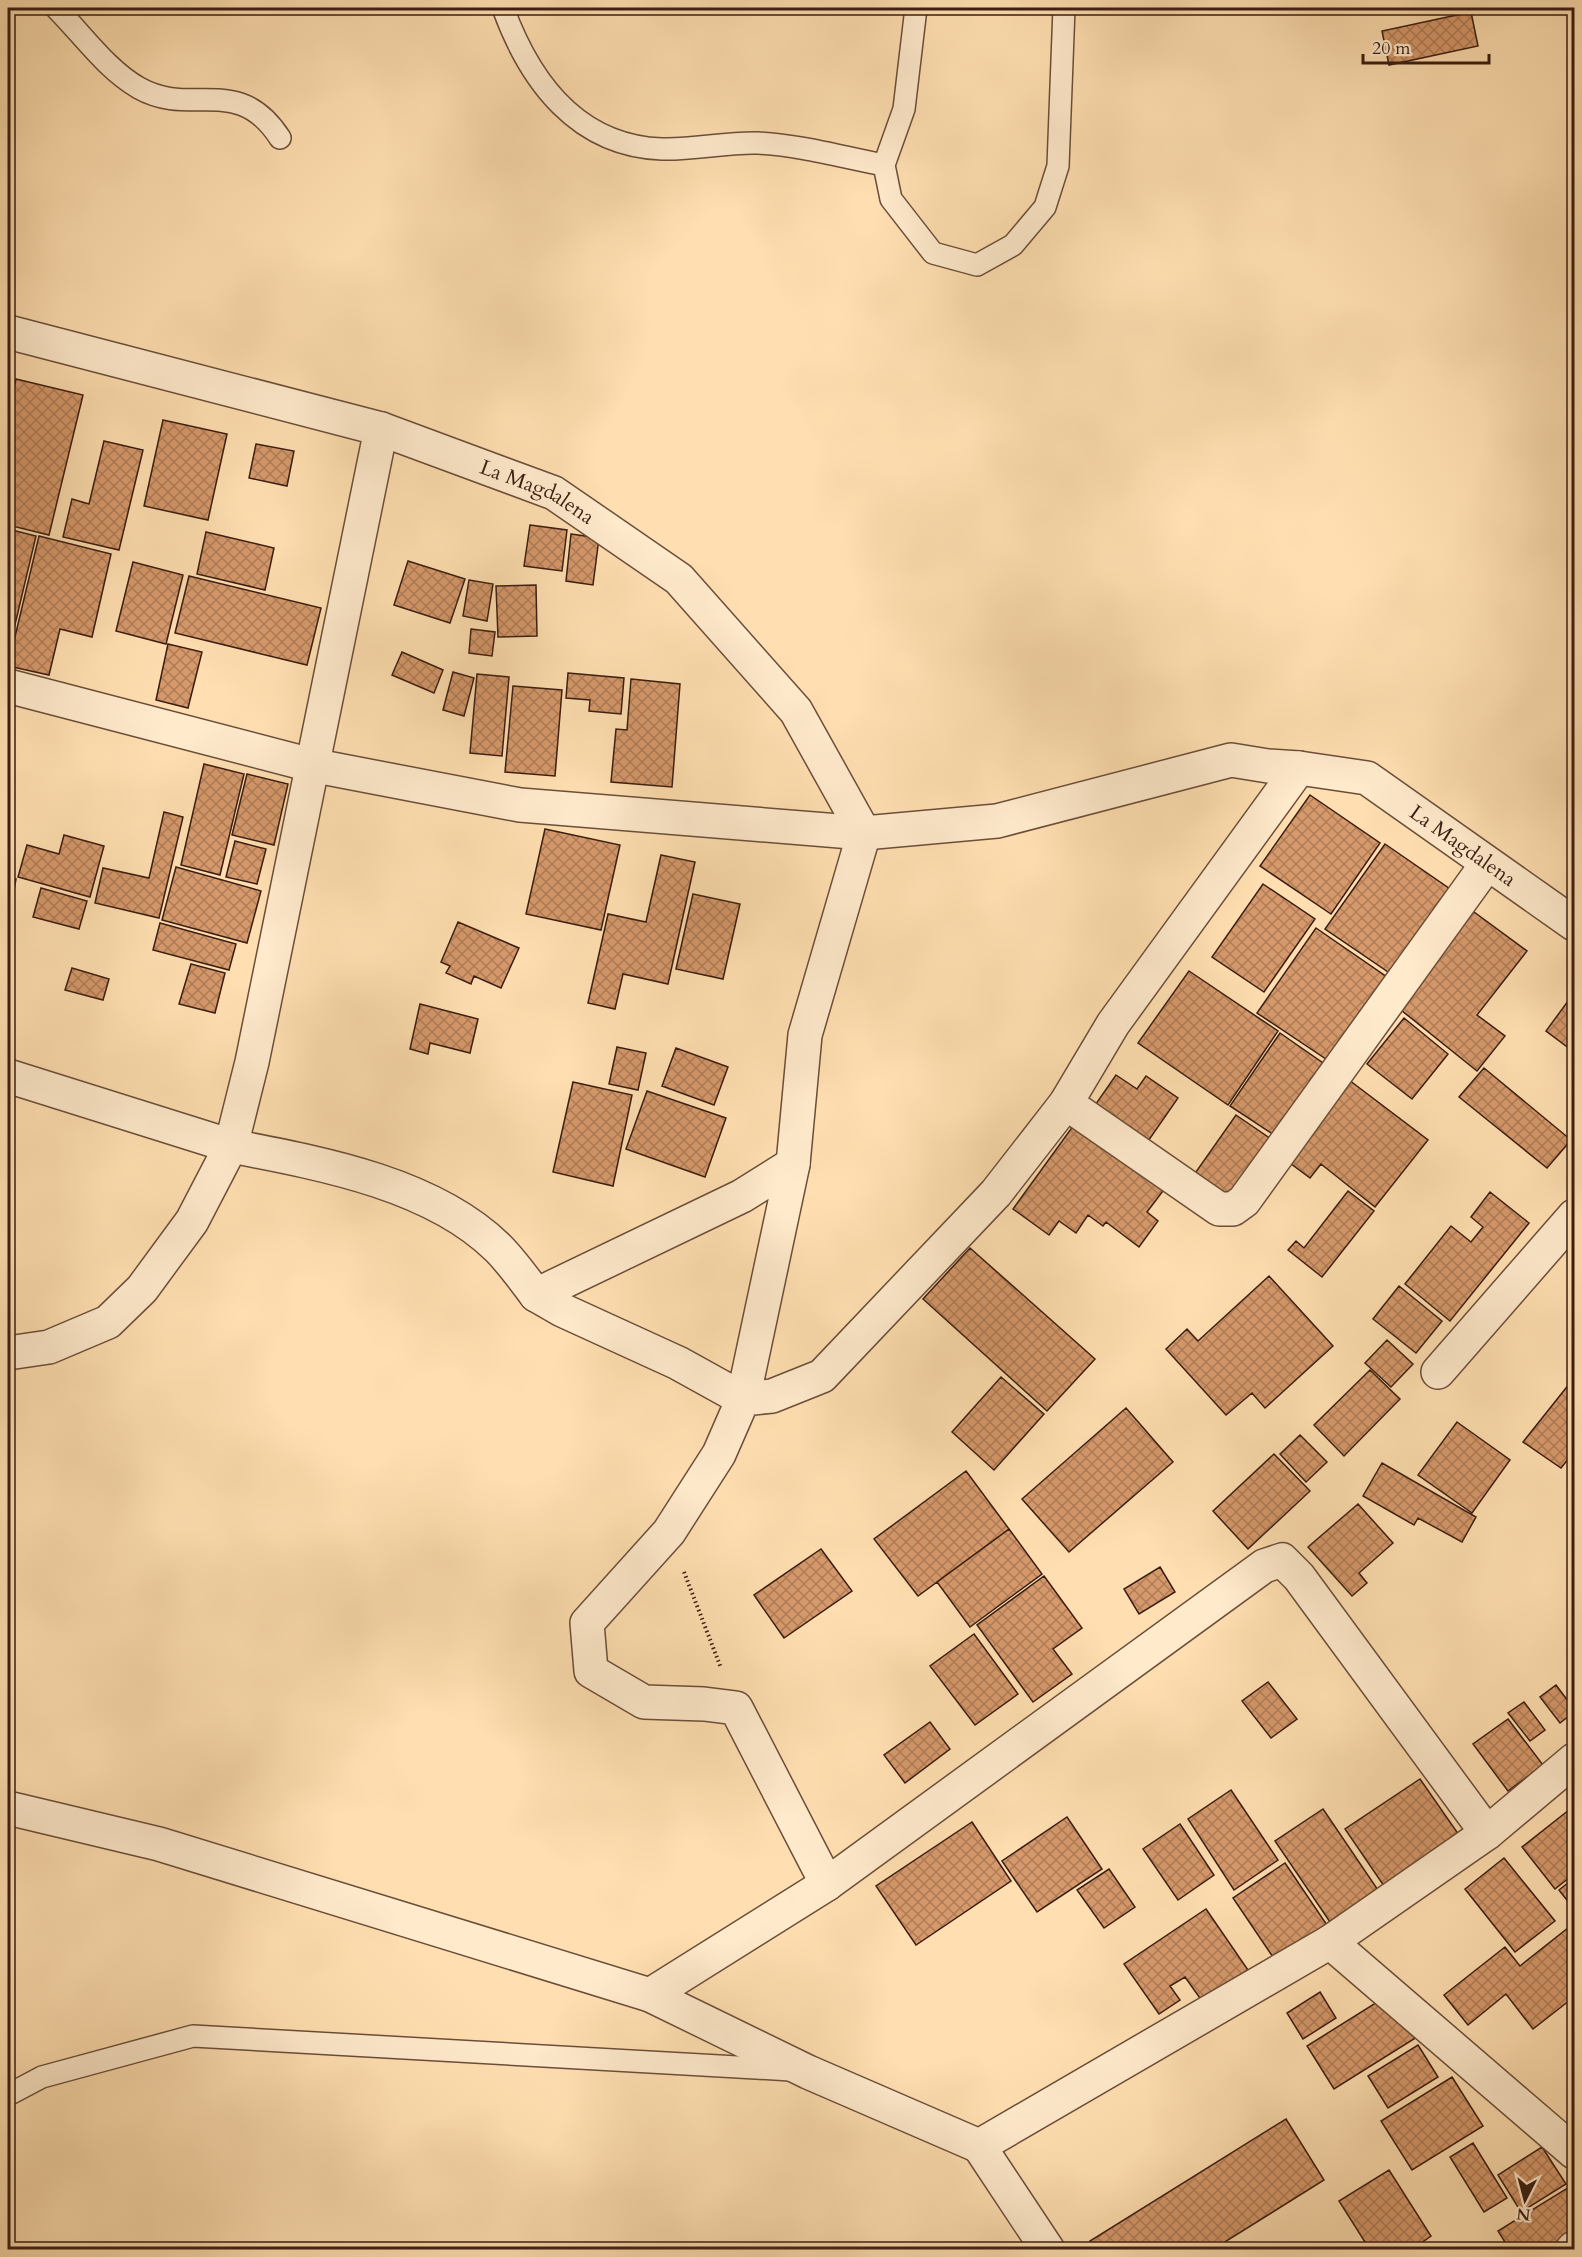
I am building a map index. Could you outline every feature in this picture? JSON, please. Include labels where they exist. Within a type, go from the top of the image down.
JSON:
[{"type":"street","name":"La Magdalena","points":[[8,332],[381,429],[554,493],[679,579],[796,711],[864,833]]},
{"type":"street","points":[[8,1353],[50,1347],[108,1322],[142,1289],[192,1221],[231,1146],[252,1062],[381,429]]},
{"type":"street","name":"La Magdalena","points":[[8,686],[312,765],[519,805],[864,833],[997,821],[1231,760],[1346,774],[1367,778],[1575,924]]},
{"type":"street","points":[[8,1076],[231,1146],[323,1164],[402,1189],[451,1214],[498,1248],[536,1294],[562,1310],[678,1363],[742,1399],[772,1396],[822,1376],[996,1193],[1066,1103],[1113,1024],[1299,768]]},
{"type":"street","points":[[827,1884],[736,1708],[704,1704],[644,1702],[591,1671],[586,1623],[669,1532],[719,1454],[742,1399],[793,1164],[805,1035],[864,833]]},
{"type":"street","points":[[1066,1103],[1219,1209],[1233,1209],[1244,1201],[1487,864]]},
{"type":"street","points":[[536,1294],[742,1196],[793,1164]]},
{"type":"street","points":[[1438,1372],[1575,1216]]},
{"type":"street","points":[[650,1995],[827,1884],[1264,1566],[1282,1560],[1299,1577],[1487,1833]]},
{"type":"street","points":[[979,2146],[1330,1942],[1569,1773]]},
{"type":"street","points":[[8,1808],[159,1844],[650,1995],[808,2072],[979,2146],[1048,2250]]},
{"type":"street","points":[[1330,1942],[1575,2152]]},
{"type":"lane","points":[[56,8],[115,69],[138,88],[160,98],[242,102],[268,119],[280,138]]},
{"type":"lane","points":[[503,8],[532,69],[556,100],[594,133],[624,145],[664,149],[758,143],[884,165]]},
{"type":"lane","points":[[916,8],[904,108],[884,165],[891,199],[933,253],[977,265],[1013,245],[1045,207],[1058,166],[1064,8]]},
{"type":"lane","points":[[8,2095],[42,2077],[193,2036],[808,2072]]},
{"type":"path","points":[[669,1532],[736,1708]]},
{"type":"building","points":[[1471,12],[1478,46],[1389,65],[1382,31]]},
{"type":"building","points":[[16,379],[83,395],[49,535],[8,525],[8,414]]},
{"type":"building","points":[[163,420],[227,434],[208,520],[144,506]]},
{"type":"building","points":[[104,441],[143,450],[119,550],[63,537],[72,499],[89,504]]},
{"type":"building","points":[[256,444],[294,451],[287,486],[249,478]]},
{"type":"building","points":[[530,525],[567,530],[562,571],[524,566]]},
{"type":"building","points":[[8,529],[36,536],[8,654]]},
{"type":"building","points":[[206,532],[274,548],[265,590],[197,574]]},
{"type":"building","points":[[571,534],[599,538],[593,585],[566,581]]},
{"type":"building","points":[[39,536],[111,554],[92,637],[60,629],[49,675],[8,666]]},
{"type":"building","points":[[408,561],[465,579],[450,623],[394,605]]},
{"type":"building","points":[[133,562],[183,575],[166,644],[116,631]]},
{"type":"building","points":[[189,576],[321,608],[307,665],[175,633]]},
{"type":"building","points":[[469,580],[493,584],[487,621],[463,616]]},
{"type":"building","points":[[536,585],[537,636],[498,637],[496,586]]},
{"type":"building","points":[[471,629],[495,632],[492,656],[469,653]]},
{"type":"building","points":[[168,644],[202,652],[188,708],[156,700]]},
{"type":"building","points":[[402,652],[443,670],[434,693],[392,675]]},
{"type":"building","points":[[453,672],[474,678],[464,716],[443,710]]},
{"type":"building","points":[[568,673],[624,678],[621,714],[589,711],[590,700],[566,698]]},
{"type":"building","points":[[477,674],[509,677],[502,756],[470,753]]},
{"type":"building","points":[[631,679],[680,684],[672,787],[611,782],[616,729],[627,730]]},
{"type":"building","points":[[513,686],[562,690],[555,776],[505,772]]},
{"type":"building","points":[[204,764],[244,774],[220,875],[181,865]]},
{"type":"building","points":[[247,774],[288,784],[274,845],[232,835]]},
{"type":"building","points":[[1310,795],[1380,843],[1331,914],[1260,866]]},
{"type":"building","points":[[164,812],[183,817],[159,918],[95,903],[103,868],[149,878]]},
{"type":"building","points":[[545,829],[620,845],[601,930],[526,914]]},
{"type":"building","points":[[64,835],[104,846],[90,897],[18,877],[27,845],[59,854]]},
{"type":"building","points":[[235,841],[266,849],[257,884],[226,877]]},
{"type":"building","points":[[1385,844],[1453,891],[1394,976],[1325,929]]},
{"type":"building","points":[[661,855],[695,862],[668,984],[623,974],[615,1009],[588,1003],[608,914],[646,922]]},
{"type":"building","points":[[176,867],[261,891],[247,943],[162,920]]},
{"type":"building","points":[[8,878],[16,879],[8,925]]},
{"type":"building","points":[[1263,884],[1315,919],[1264,992],[1212,957]]},
{"type":"building","points":[[41,888],[87,901],[79,929],[33,917]]},
{"type":"building","points":[[693,894],[740,904],[723,979],[676,969]]},
{"type":"building","points":[[1470,909],[1527,951],[1477,1015],[1505,1036],[1477,1071],[1401,1010]]},
{"type":"building","points":[[458,922],[519,948],[501,988],[474,976],[471,984],[446,973],[450,966],[441,962]]},
{"type":"building","points":[[160,923],[236,944],[229,970],[153,950]]},
{"type":"building","points":[[1316,928],[1387,977],[1329,1061],[1257,1013]]},
{"type":"building","points":[[191,964],[225,973],[215,1013],[179,1004]]},
{"type":"building","points":[[72,968],[109,979],[103,1000],[65,990]]},
{"type":"building","points":[[1189,971],[1278,1031],[1228,1105],[1138,1043]]},
{"type":"building","points":[[1574,993],[1574,1052],[1546,1031]]},
{"type":"building","points":[[420,1004],[478,1019],[470,1053],[430,1043],[428,1054],[410,1049]]},
{"type":"building","points":[[1404,1018],[1448,1054],[1412,1099],[1367,1064]]},
{"type":"building","points":[[1280,1033],[1323,1063],[1274,1135],[1230,1106]]},
{"type":"building","points":[[617,1047],[646,1053],[638,1090],[609,1084]]},
{"type":"building","points":[[676,1048],[728,1067],[714,1105],[662,1086]]},
{"type":"building","points":[[1484,1068],[1571,1140],[1547,1168],[1459,1097]]},
{"type":"building","points":[[1116,1075],[1137,1089],[1146,1076],[1178,1098],[1144,1147],[1091,1111]]},
{"type":"building","points":[[1349,1080],[1428,1140],[1375,1207],[1321,1164],[1310,1178],[1286,1160]]},
{"type":"building","points":[[573,1082],[632,1095],[613,1186],[553,1172]]},
{"type":"building","points":[[647,1091],[726,1118],[705,1177],[626,1149]]},
{"type":"building","points":[[1236,1115],[1271,1139],[1227,1203],[1191,1179]]},
{"type":"building","points":[[1076,1122],[1166,1187],[1147,1212],[1158,1221],[1139,1247],[1106,1222],[1103,1226],[1088,1215],[1076,1233],[1059,1221],[1049,1235],[1013,1209]]},
{"type":"building","points":[[1348,1191],[1374,1211],[1322,1277],[1288,1250],[1296,1241],[1304,1248]]},
{"type":"building","points":[[1490,1192],[1529,1223],[1450,1321],[1405,1284],[1451,1226],[1471,1242],[1483,1227],[1471,1217]]},
{"type":"building","points":[[970,1248],[1095,1359],[1047,1411],[923,1299]]},
{"type":"building","points":[[1269,1276],[1333,1346],[1265,1408],[1252,1393],[1226,1415],[1166,1349],[1187,1329],[1198,1341]]},
{"type":"building","points":[[1399,1286],[1442,1321],[1416,1353],[1373,1319]]},
{"type":"building","points":[[1387,1340],[1413,1364],[1391,1387],[1365,1363]]},
{"type":"building","points":[[1370,1370],[1400,1399],[1344,1456],[1314,1425]]},
{"type":"building","points":[[1001,1377],[1044,1414],[994,1470],[952,1432]]},
{"type":"building","points":[[1574,1378],[1574,1452],[1561,1468],[1523,1442]]},
{"type":"building","points":[[1126,1408],[1173,1462],[1069,1552],[1022,1499]]},
{"type":"building","points":[[1457,1422],[1510,1460],[1472,1513],[1418,1475]]},
{"type":"building","points":[[1300,1435],[1327,1462],[1306,1482],[1280,1454]]},
{"type":"building","points":[[1274,1454],[1310,1491],[1248,1549],[1213,1511]]},
{"type":"building","points":[[1382,1463],[1476,1517],[1462,1542],[1418,1518],[1414,1525],[1363,1496]]},
{"type":"building","points":[[966,1471],[1009,1529],[918,1596],[874,1539]]},
{"type":"building","points":[[1358,1504],[1393,1543],[1359,1573],[1367,1583],[1352,1596],[1308,1547]]},
{"type":"building","points":[[1009,1529],[1042,1574],[970,1627],[937,1582]]},
{"type":"building","points":[[821,1549],[852,1591],[784,1638],[754,1595]]},
{"type":"building","points":[[1160,1567],[1175,1592],[1139,1614],[1124,1589]]},
{"type":"building","points":[[1044,1576],[1082,1628],[1053,1649],[1072,1674],[1033,1702],[977,1625]]},
{"type":"building","points":[[974,1634],[1018,1694],[975,1725],[930,1666]]},
{"type":"building","points":[[1268,1682],[1297,1719],[1271,1738],[1242,1701]]},
{"type":"building","points":[[1556,1685],[1574,1709],[1574,1712],[1560,1723],[1540,1697]]},
{"type":"building","points":[[1524,1702],[1545,1730],[1530,1741],[1508,1713]]},
{"type":"building","points":[[1508,1719],[1543,1765],[1508,1791],[1473,1744]]},
{"type":"building","points":[[930,1722],[950,1749],[905,1783],[884,1755]]},
{"type":"building","points":[[1420,1779],[1459,1835],[1384,1886],[1345,1829]]},
{"type":"building","points":[[1231,1790],[1278,1860],[1234,1890],[1188,1819]]},
{"type":"building","points":[[1574,1806],[1574,1874],[1555,1889],[1522,1847]]},
{"type":"building","points":[[1323,1809],[1380,1893],[1332,1925],[1275,1841]]},
{"type":"building","points":[[1067,1817],[1102,1869],[1037,1912],[1002,1861]]},
{"type":"building","points":[[972,1822],[1011,1881],[916,1945],[876,1886]]},
{"type":"building","points":[[1180,1824],[1214,1875],[1178,1900],[1143,1849]]},
{"type":"building","points":[[1504,1858],[1555,1921],[1515,1952],[1465,1889]]},
{"type":"building","points":[[1285,1863],[1329,1928],[1277,1963],[1233,1898]]},
{"type":"building","points":[[1109,1869],[1135,1907],[1104,1928],[1077,1890]]},
{"type":"building","points":[[1574,1878],[1574,1909],[1559,1890]]},
{"type":"building","points":[[1206,1909],[1248,1970],[1202,2001],[1185,1977],[1170,1986],[1180,2000],[1159,2014],[1124,1964]]},
{"type":"building","points":[[1573,1924],[1574,1997],[1533,2029],[1506,1994],[1468,2025],[1444,1995],[1505,1947],[1520,1966]]},
{"type":"building","points":[[1320,1992],[1336,2018],[1303,2039],[1287,2013]]},
{"type":"building","points":[[1390,1994],[1417,2037],[1334,2089],[1307,2046]]},
{"type":"building","points":[[1418,2045],[1438,2077],[1388,2108],[1368,2076]]},
{"type":"building","points":[[1452,2077],[1483,2126],[1412,2170],[1381,2121]]},
{"type":"building","points":[[1286,2119],[1324,2180],[1212,2250],[1096,2250],[1090,2241]]},
{"type":"building","points":[[1473,2143],[1507,2198],[1484,2212],[1450,2157]]},
{"type":"building","points":[[1542,2147],[1566,2184],[1521,2212],[1498,2175]]},
{"type":"building","points":[[1389,2170],[1431,2236],[1411,2250],[1370,2250],[1339,2201]]},
{"type":"building","points":[[1574,2184],[1574,2231],[1545,2250],[1510,2250],[1498,2231]]}]
